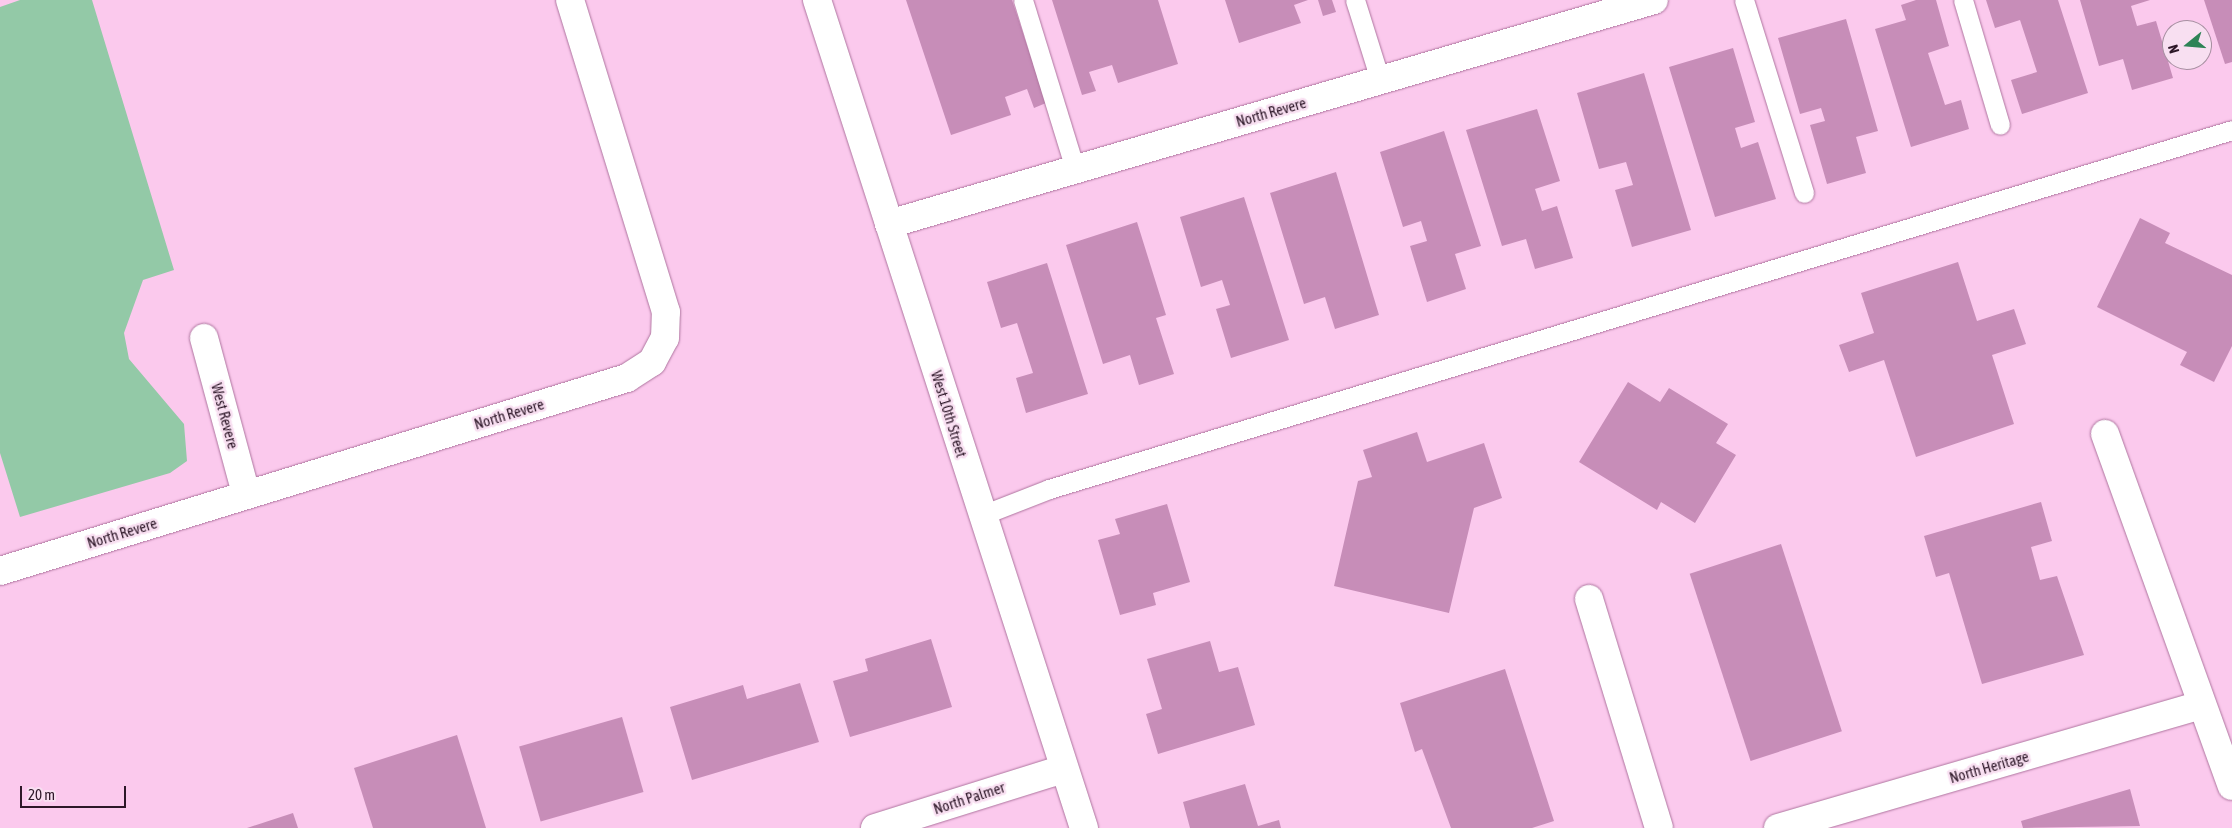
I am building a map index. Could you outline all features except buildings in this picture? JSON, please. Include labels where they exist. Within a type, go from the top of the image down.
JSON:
[{"type":"street","name":"North Revere","points":[[0,571],[627,378],[652,362],[665,338],[666,312],[570,0]]},
{"type":"street","name":"West 10th Street","points":[[817,0],[980,516],[1084,828]]},
{"type":"street","name":"North Revere","points":[[889,224],[1654,0]]},
{"type":"street","name":"West Revere","points":[[204,338],[246,494]]},
{"type":"street","points":[[2105,434],[2201,705],[2232,786]]},
{"type":"street","points":[[1589,599],[1659,828]]},
{"type":"street","name":"North Heritage","points":[[1778,828],[2201,705]]},
{"type":"street","name":"North Palmer","points":[[875,828],[1063,769]]},
{"type":"lane","points":[[1023,0],[1075,170]]},
{"type":"lane","points":[[1355,0],[1380,80]]},
{"type":"lane","points":[[1744,0],[1804,193]]},
{"type":"lane","points":[[1963,0],[2000,125]]},
{"type":"lane","points":[[980,516],[1049,489],[2232,130]]},
{"type":"green space","points":[[20,0],[92,0],[174,270],[143,280],[124,333],[129,359],[184,424],[187,461],[170,473],[20,517],[0,453],[0,7]]}]
